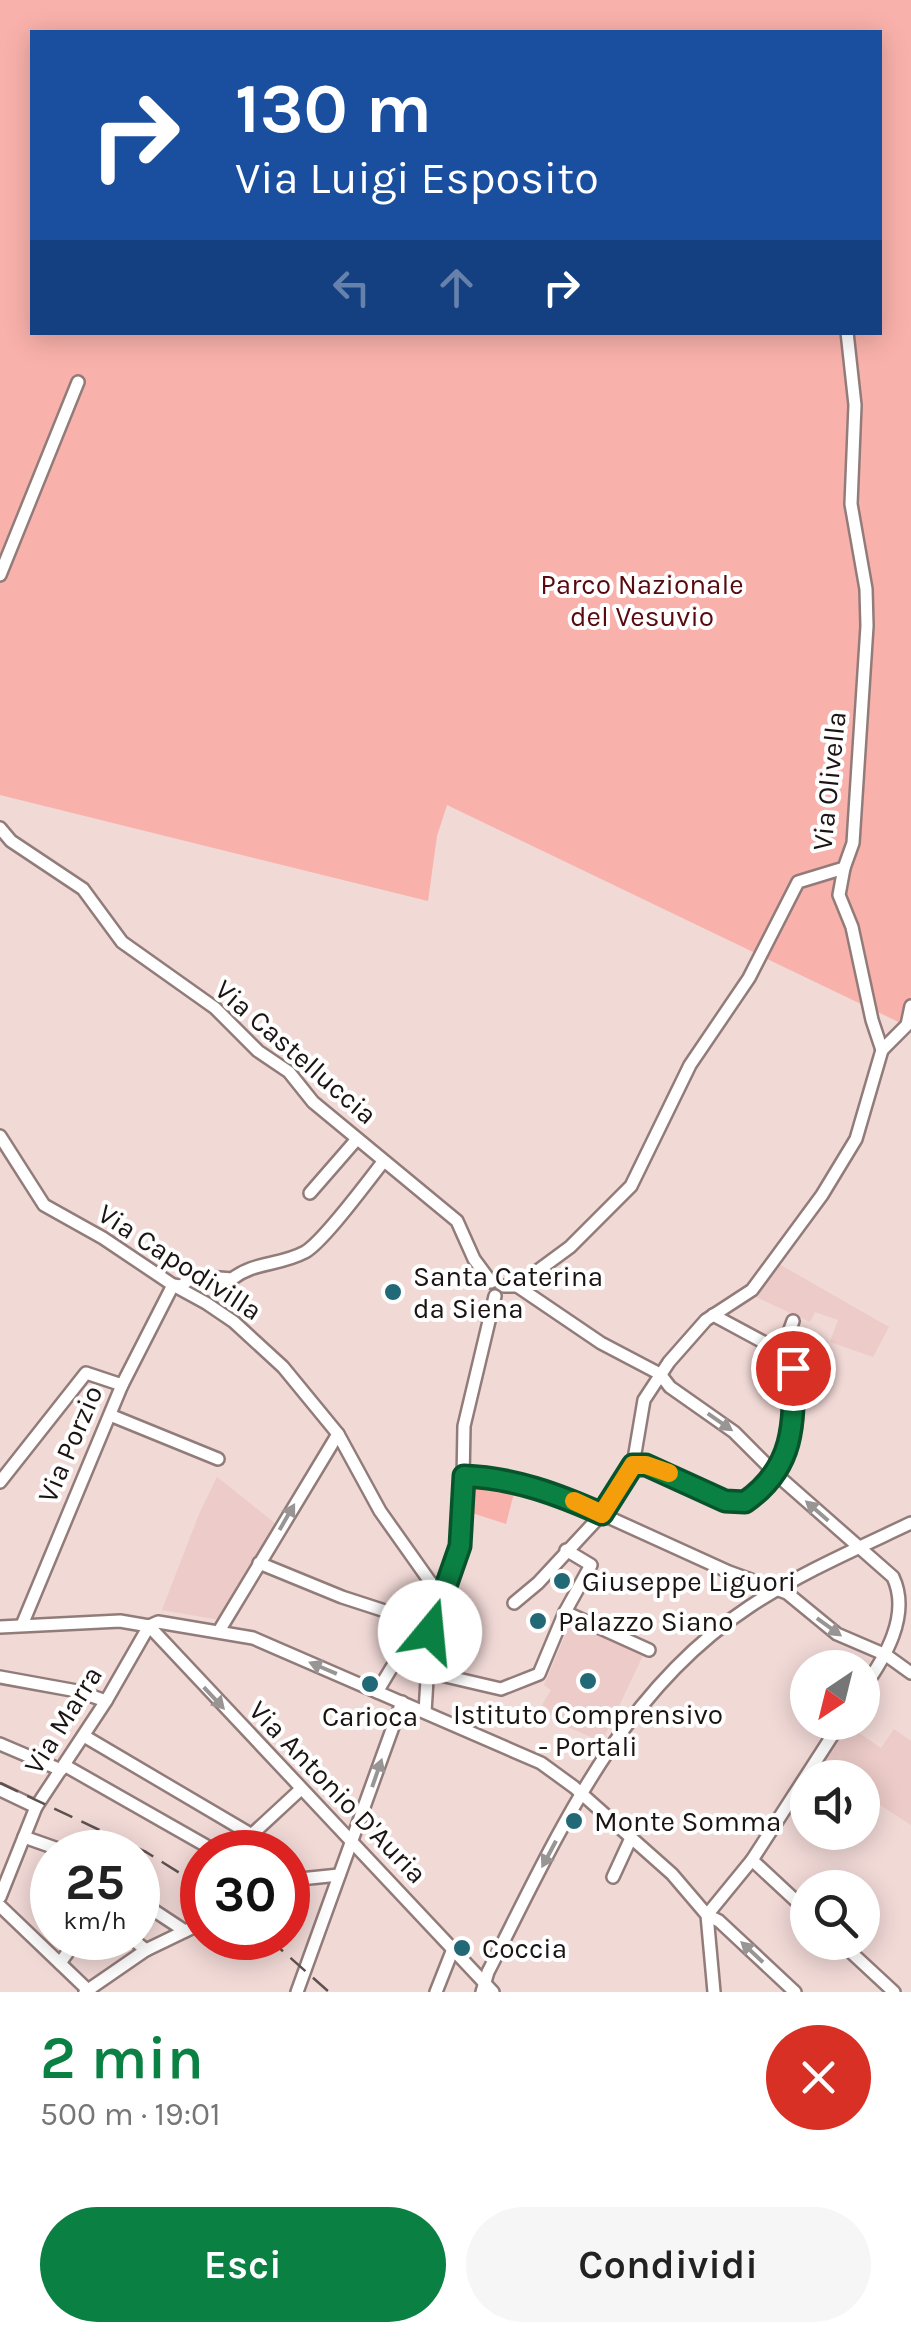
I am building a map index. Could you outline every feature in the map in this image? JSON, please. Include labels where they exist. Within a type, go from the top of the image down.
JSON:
[{"type":"street","name":"Via Olivella","points":[[506,1289],[570,1247],[631,1186],[690,1064],[748,978],[798,882],[844,868],[853,843],[868,626],[866,589],[851,504],[856,405],[847,335]]},
{"type":"street","points":[[0,575],[78,382]]},
{"type":"street","name":"Via Castelluccia","points":[[0,828],[11,841],[84,888],[122,942],[215,1008],[258,1050],[289,1072],[313,1102],[456,1221],[464,1241],[491,1282],[488,1289],[506,1289]]},
{"type":"street","points":[[844,868],[839,895],[852,927],[882,1050]]},
{"type":"street","points":[[514,1604],[602,1514],[633,1465],[644,1400],[660,1374],[713,1315],[752,1290],[845,1160],[856,1139],[882,1050],[907,1025],[911,1006]]},
{"type":"street","name":"Via Capodivilla","points":[[0,1136],[44,1205],[234,1322],[283,1368],[338,1434],[380,1511],[437,1585]]},
{"type":"street","points":[[310,1193],[356,1139]]},
{"type":"street","points":[[173,1285],[181,1286],[194,1276],[232,1280],[250,1266],[280,1262],[309,1250],[383,1162]]},
{"type":"street","name":"Via Porzio","points":[[22,1626],[122,1385],[173,1285]]},
{"type":"street","points":[[377,1692],[460,1546],[464,1426],[506,1289],[660,1374],[670,1387],[734,1432],[893,1577],[904,1596],[902,1616],[880,1664]]},
{"type":"street","points":[[633,1465],[646,1465],[725,1501],[737,1502],[745,1502],[776,1474],[786,1446],[794,1401],[793,1358],[713,1315]]},
{"type":"street","points":[[782,1352],[793,1321]]},
{"type":"street","points":[[0,1482],[86,1373],[122,1385]]},
{"type":"street","points":[[110,1415],[218,1459]]},
{"type":"street","points":[[219,1631],[338,1434]]},
{"type":"street","points":[[464,1476],[499,1479],[552,1492],[715,1566],[786,1593],[837,1634],[886,1656],[911,1673]]},
{"type":"street","points":[[487,1989],[580,1793],[636,1710],[660,1683],[722,1626],[776,1589],[858,1546],[911,1524]]},
{"type":"street","points":[[428,1672],[501,1689],[539,1674],[568,1606],[591,1565],[566,1550]]},
{"type":"street","points":[[259,1563],[419,1622]]},
{"type":"street","points":[[425,1712],[437,1585]]},
{"type":"street","points":[[568,1606],[649,1650]]},
{"type":"street","points":[[0,1627],[120,1621],[149,1626],[158,1622],[253,1638],[530,1757],[580,1793],[672,1874],[707,1915],[720,1921],[795,1992]]},
{"type":"street","name":"Via Marra","points":[[0,1897],[36,1807],[106,1701],[149,1626]]},
{"type":"street","name":"Via Antonio D'Auria","points":[[149,1626],[453,1948],[487,1989]]},
{"type":"street","points":[[0,1677],[77,1691],[106,1701]]},
{"type":"street","points":[[298,1992],[402,1702]]},
{"type":"street","points":[[84,1736],[244,1830]]},
{"type":"street","points":[[714,1992],[707,1915],[752,1860],[829,1740]]},
{"type":"street","points":[[0,1744],[63,1767],[180,1832]]},
{"type":"street","points":[[257,1830],[301,1789]]},
{"type":"street","points":[[0,1790],[36,1807]]},
{"type":"street","points":[[24,1836],[30,1838]]},
{"type":"street","points":[[614,1878],[631,1838]]},
{"type":"street","points":[[752,1860],[790,1895]]},
{"type":"street","points":[[310,1878],[339,1876]]},
{"type":"street","points":[[0,1906],[88,1991],[132,1960]]},
{"type":"street","points":[[436,1992],[453,1948]]},
{"type":"street","points":[[859,1960],[894,1992]]},
{"type":"shaded area","points":[[779,1264],[889,1327],[873,1357],[830,1342],[838,1320],[815,1312],[810,1322],[756,1297]]},
{"type":"shaded area","points":[[217,1477],[276,1524],[220,1620],[162,1610],[199,1514]]},
{"type":"shaded area","name":"Istituto Comprensivo - Portali","points":[[573,1617],[645,1651],[602,1742],[552,1720],[553,1716],[539,1710],[551,1690],[544,1685]]},
{"type":"shaded area","points":[[894,1729],[911,1741],[911,1825],[880,1805],[880,1760],[824,1760],[836,1740],[869,1740],[881,1748]]},
{"type":"green space","name":"Parco Nazionale del Vesuvio","points":[[0,0],[911,0],[911,1028],[447,805],[437,836],[428,901],[0,795]]},
{"type":"green space","points":[[474,1483],[515,1489],[506,1524],[469,1512],[469,1488]]},
{"type":"railway","points":[[0,1783],[146,1852],[180,1873]]},
{"type":"railway","points":[[293,1960],[329,1992]]},
{"type":"slow traffic","points":[[574,1501],[602,1514],[633,1465],[669,1473]]},
{"type":"place","name":"Santa Caterina da Siena","points":[[393,1292]]},
{"type":"place","name":"Giuseppe Liguori","points":[[562,1581]]},
{"type":"place","name":"Palazzo Siano","points":[[538,1621]]},
{"type":"place","name":"Istituto Comprensivo - Portali","points":[[588,1681]]},
{"type":"place","name":"Carioca","points":[[370,1684]]},
{"type":"place","name":"Monte Somma","points":[[574,1821]]},
{"type":"place","name":"Coccia","points":[[462,1948]]},
{"type":"route","points":[[430,1632],[460,1546],[464,1476],[499,1479],[552,1492],[602,1514],[633,1465],[646,1465],[725,1501],[745,1502],[782,1466],[794,1401],[793,1368]]}]
